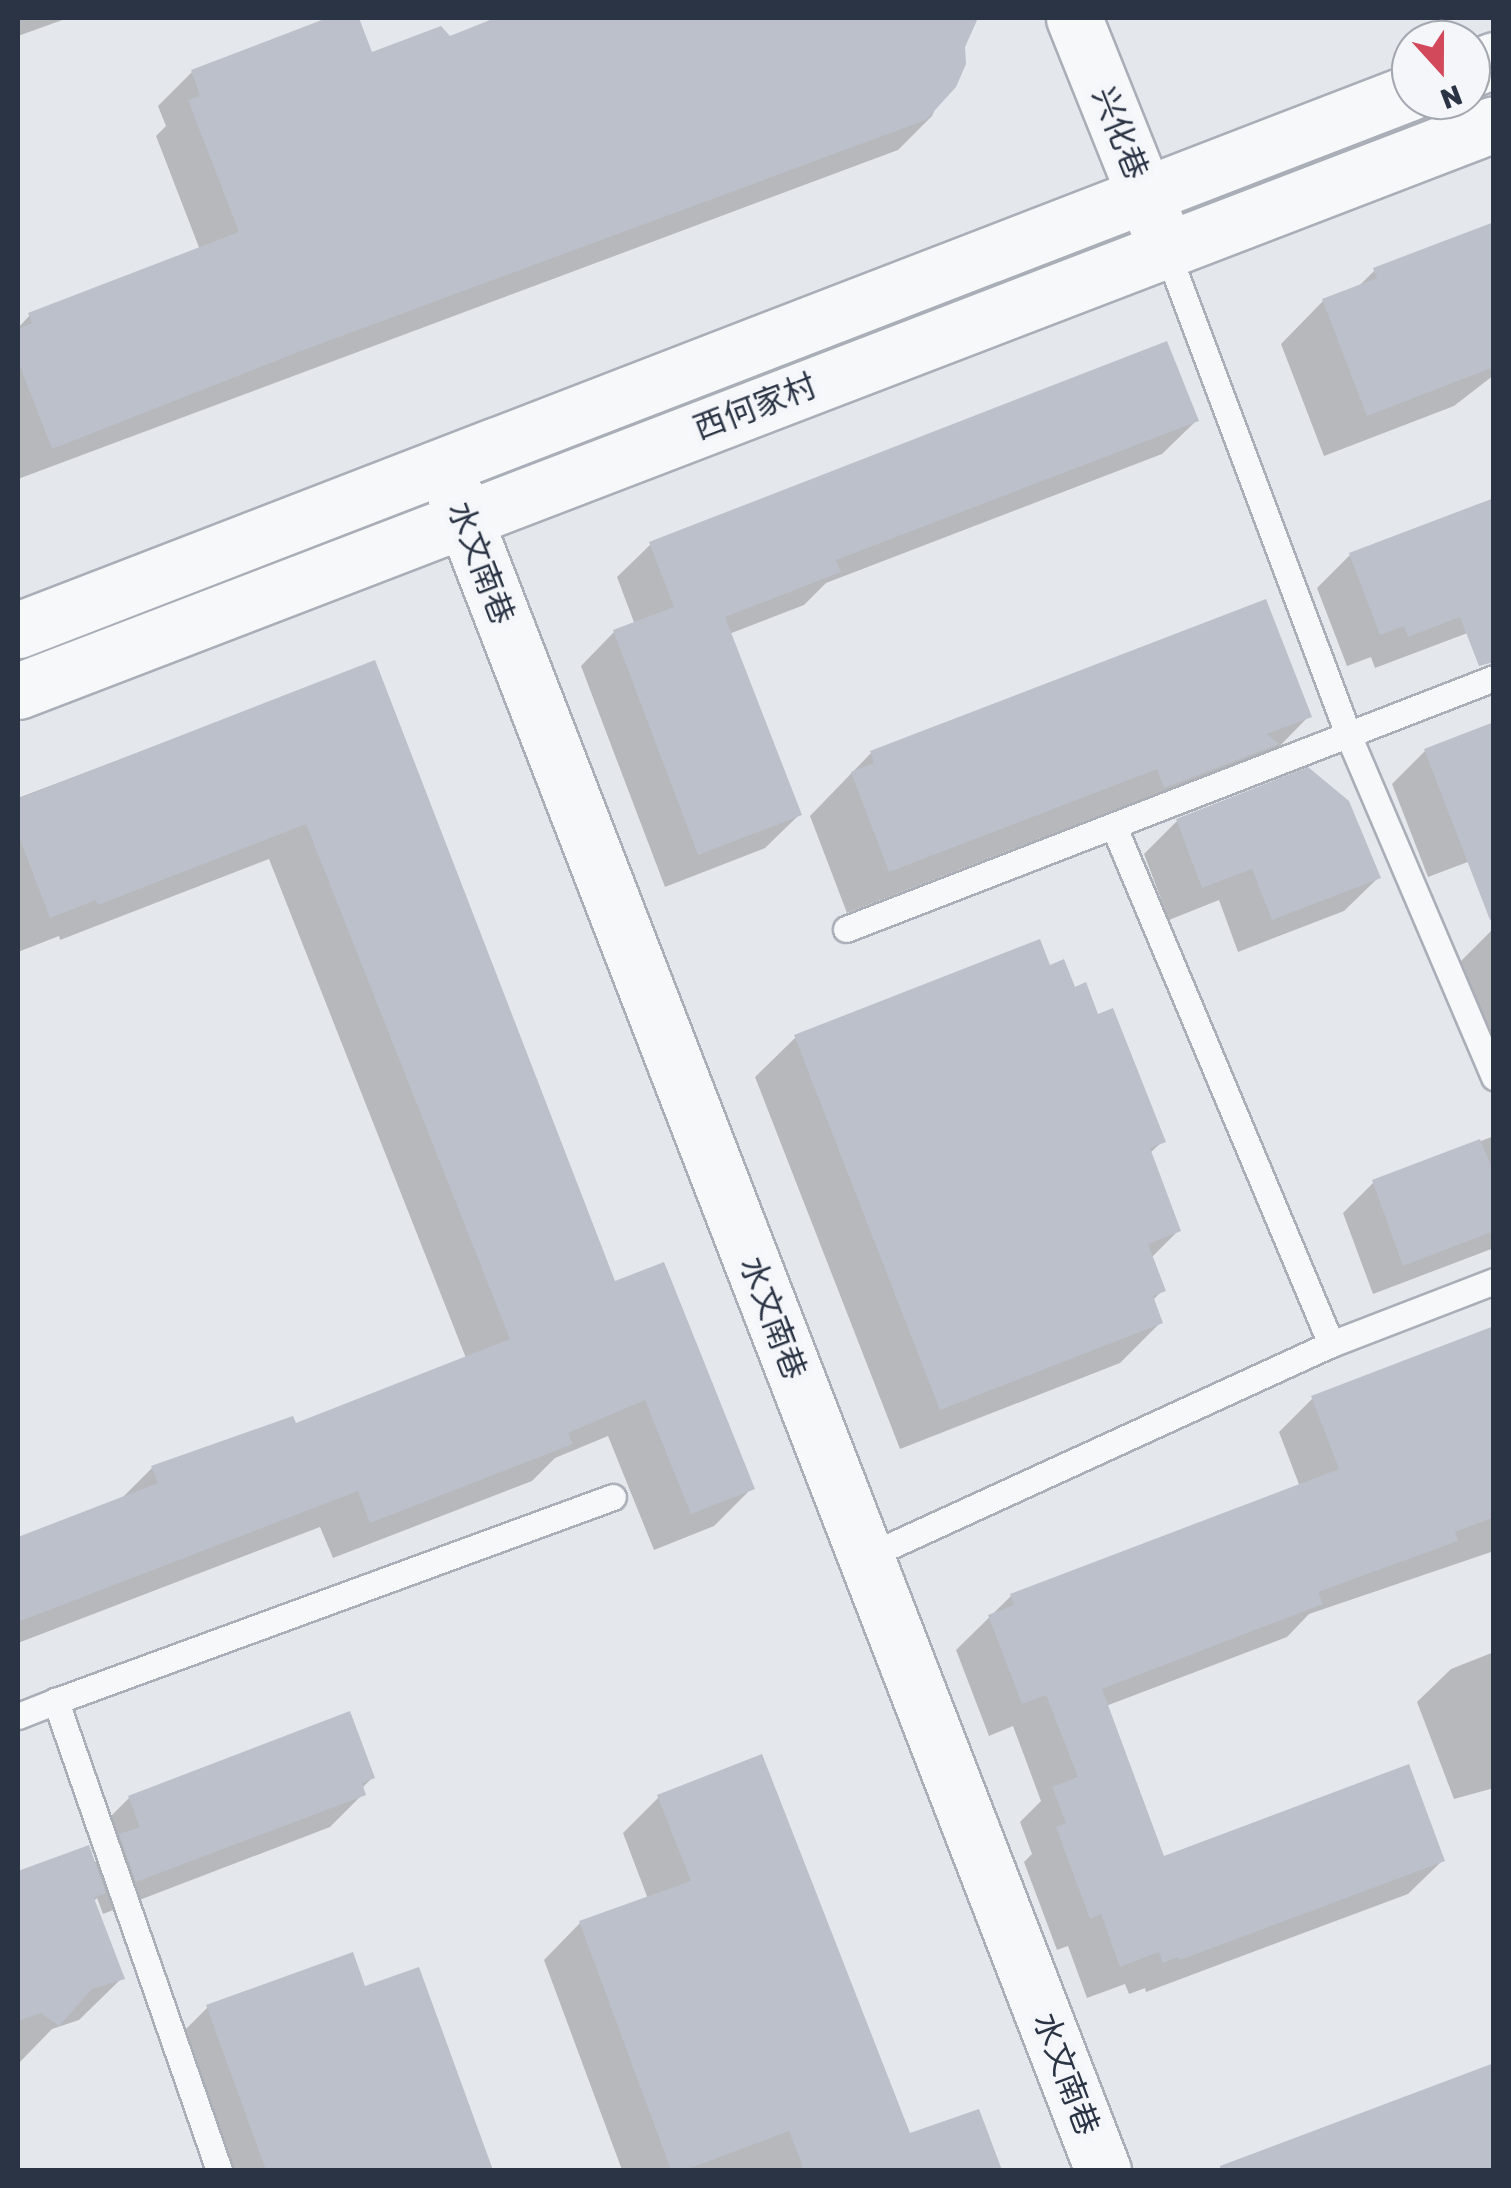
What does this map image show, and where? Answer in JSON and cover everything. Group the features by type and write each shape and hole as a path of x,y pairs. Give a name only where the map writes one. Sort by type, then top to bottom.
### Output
{"street":[{"name":"兴化巷","path":"1074,18 1166,249"},
{"name":"西何家村","path":"18,630 1391,100"},
{"name":"西何家村","path":"18,691 1494,124"},
{"name":"水文南巷","path":"444,466 1103,2170"}],"lane":[{"path":"1166,249 1350,737 1494,1077"},
{"path":"846,929 1350,737 1494,678"},
{"path":"1114,827 1331,1344"},
{"path":"866,1556 1331,1344 1494,1281"},
{"path":"18,1716 614,1497"},
{"path":"56,1701 219,2170"}],"building":[{"path":"327,18 359,18 372,52 441,26 450,36 495,18 978,18 965,47 966,64 956,87 926,120 301,351 52,449 18,361 18,329 32,323 28,313 239,232 188,100 200,96 191,70"},
{"path":"1494,222 1494,367 1367,416 1322,299 1377,278 1373,268"},
{"path":"1167,341 1199,421 836,560 841,572 725,617 802,815 698,855 613,630 674,607 649,542"},
{"path":"1494,498 1494,662 1479,666 1460,617 1408,637 1404,626 1380,635 1349,553"},
{"path":"1266,599 1312,717 1267,734 1279,744 1164,788 1157,769 889,872 851,772 874,763 870,751"},
{"path":"375,660 615,1281 664,1262 755,1489 691,1514 645,1400 568,1433 573,1444 370,1523 358,1491 18,1622 18,1537 158,1483 151,1466 293,1416 296,1423 510,1339 306,824 98,905 96,900 50,918 18,834 18,799"},
{"path":"1494,722 1494,919 1490,920 1424,749"},
{"path":"1308,767 1349,801 1381,878 1272,920 1252,869 1202,888 1176,819"},
{"path":"1040,939 1050,965 1064,959 1075,987 1086,982 1098,1014 1113,1008 1166,1142 1150,1148 1181,1231 1148,1244 1166,1291 1153,1296 1163,1323 940,1410 794,1035"},
{"path":"1480,1139 1494,1174 1494,1231 1403,1266 1372,1180"},
{"path":"1494,1326 1494,1517 1455,1532 1458,1541 1318,1592 1323,1604 1102,1689 1164,1856 1409,1764 1445,1861 1180,1960 1178,1957 1163,1963 1159,1952 1120,1967 1101,1914 1090,1919 1056,1827 1066,1823 1052,1787 1078,1777 1046,1695 1022,1704 988,1615 1014,1605 1010,1594 1339,1469 1311,1396"},
{"path":"350,1711 375,1778 362,1783 366,1795 136,1882 119,1834 140,1827 128,1796"},
{"path":"762,1754 910,2133 979,2109 1002,2170 804,2170 789,2131 685,2170 671,2170 579,1921 691,1881 657,1795"},
{"path":"89,1845 106,1893 94,1898 125,1979 92,1989 59,2026 41,2013 18,2021 18,1871"},
{"path":"353,1952 365,1986 419,1967 493,2170 266,2170 206,2005"},
{"path":"1494,2063 1494,2170 1220,2170 1220,2166"}]}
